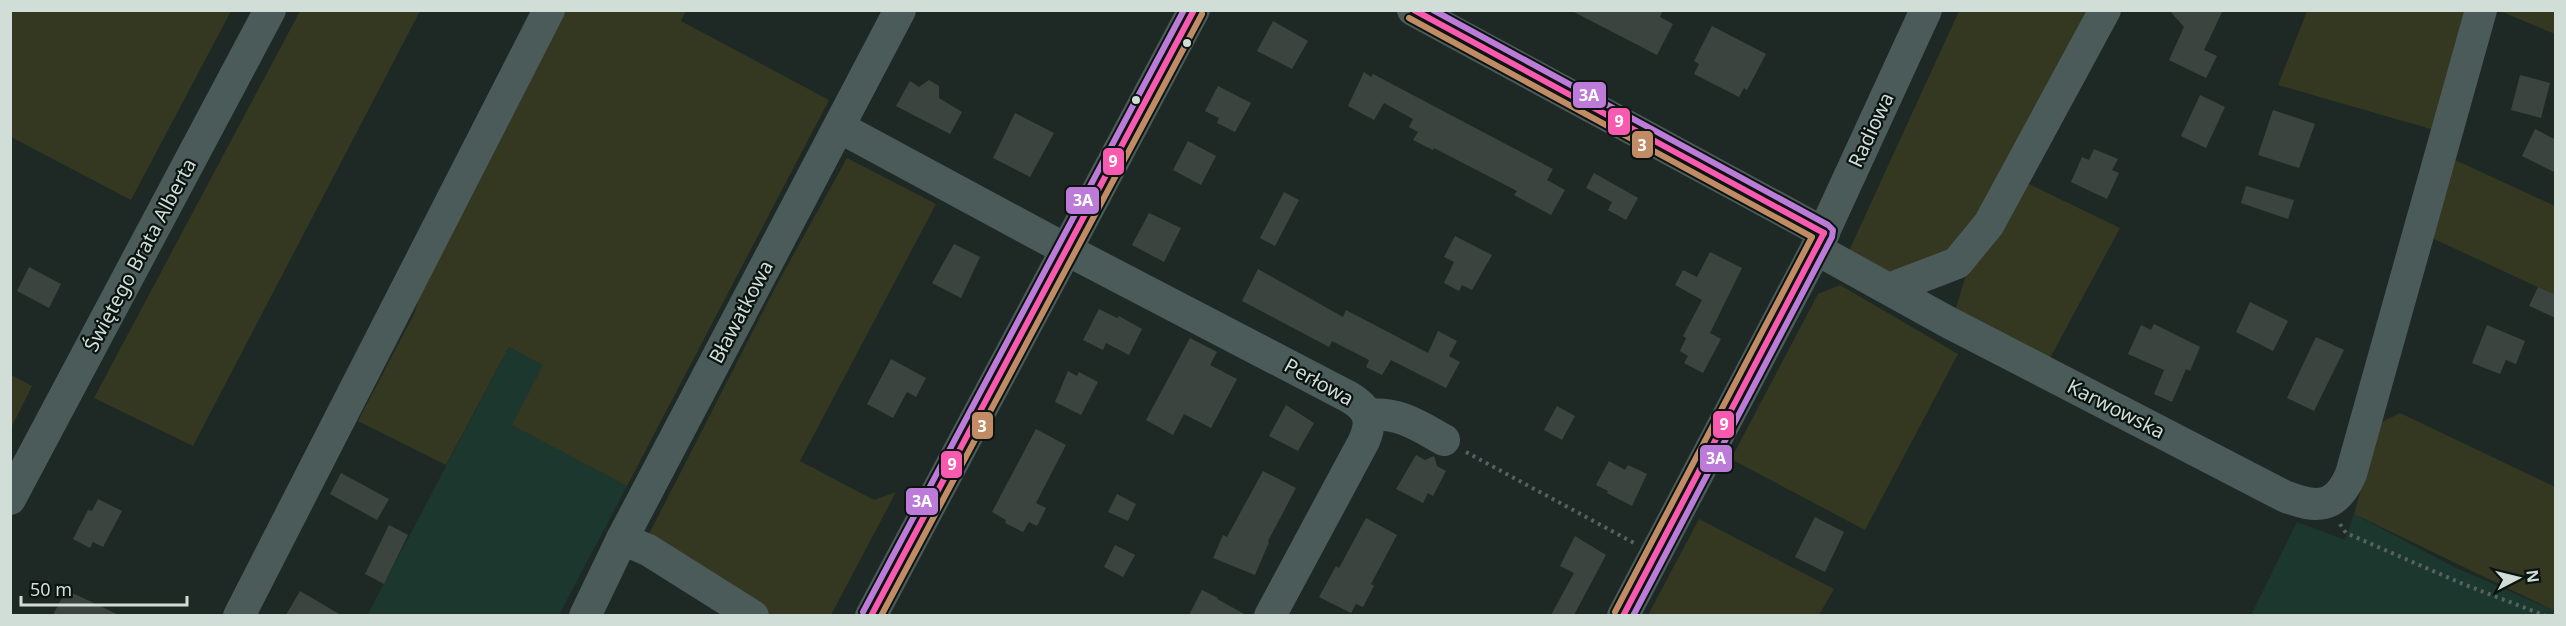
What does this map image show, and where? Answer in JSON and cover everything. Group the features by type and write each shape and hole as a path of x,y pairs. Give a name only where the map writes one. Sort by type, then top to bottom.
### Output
{"street":[{"name":"Świętego Brata Alberta","path":"10,499 270,10"},
{"path":"239,615 549,10"},
{"name":"Bławatkowa","path":"585,615 622,539 900,10"},
{"path":"871,615 1194,10"},
{"name":"Karwowska","path":"1413,10 1820,241 1889,289 1946,321 2284,496 2298,502 2327,503"},
{"path":"1946,321 1948,293 1957,263 1989,224 2105,10"},
{"path":"2327,503 2336,499 2345,488 2351,474 2481,10"},
{"name":"Radiowa","path":"1820,241 1921,12"},
{"name":"Perłowa","path":"839,127 1362,405 1369,415 1368,431 1364,441 1270,615"},
{"path":"1623,615 1820,241"},
{"path":"1889,289 1957,263"},
{"path":"1369,415 1385,414 1402,417 1444,440"},
{"path":"622,539 648,550 753,615"}],"path":[{"path":"1444,440 1655,555"},
{"path":"2327,503 2346,533 2463,584 2546,615"}],"shaded area":[{"path":"10,11 231,11 131,200 11,137"},
{"path":"300,11 420,11 193,446 94,398"},
{"path":"557,11 686,11 681,21 829,100 627,486 512,425 543,365 509,347 446,465 358,421 414,314 430,264"},
{"path":"1959,11 2096,11 1968,241 1896,278 1848,253"},
{"path":"2307,11 2469,11 2434,130 2278,85"},
{"path":"2500,11 2555,11 2555,34"},
{"path":"847,158 936,204 800,461 874,500 896,492 831,615 772,615 649,534 776,286"},
{"path":"2455,160 2555,206 2555,295 2432,238"},
{"path":"2029,184 2120,228 2050,358 1956,308 1965,278"},
{"path":"1840,285 1958,354 1865,530 1731,459 1818,294"},
{"path":"509,347 544,365 513,425 627,486 559,615 367,616"},
{"path":"11,375 32,386 11,428"},
{"path":"2400,413 2555,487 2555,611 2354,514 2380,423"},
{"path":"2354,514 2454,567 2555,611 2555,615 2251,615 2297,522 2345,540"},
{"path":"1699,519 1834,589 1819,615 1648,615"}],"building":[{"path":"1570,10 1663,10 1660,17 1673,24 1657,55"},
{"path":"2169,10 2223,10 2204,50 2217,56 2206,78 2169,60 2184,27"},
{"path":"1273,21 1308,41 1292,69 1257,51"},
{"path":"1712,26 1766,54 1747,90 1744,88 1739,97 1694,74 1699,64 1694,61"},
{"path":"1364,72 1371,77 1373,74 1553,169 1547,180 1565,190 1551,215 1514,195 1517,191 1434,148 1433,150 1413,140 1418,132 1409,127 1413,119 1384,103 1374,120 1348,106"},
{"path":"2520,75 2550,83 2541,118 2511,110"},
{"path":"929,80 939,86 939,98 962,112 950,134 896,106 910,81 919,87"},
{"path":"1218,86 1251,103 1235,132 1217,123 1219,118 1205,111"},
{"path":"2200,95 2225,107 2206,148 2181,136"},
{"path":"2273,110 2315,124 2299,168 2258,155"},
{"path":"1015,113 1054,133 1030,177 993,158"},
{"path":"2535,129 2556,140 2556,173 2522,156"},
{"path":"1188,141 1216,156 1201,185 1173,170"},
{"path":"2094,149 2118,159 2112,170 2119,173 2107,199 2071,182 2082,157 2089,160"},
{"path":"1594,173 1638,198 1626,220 1608,210 1612,202 1586,188"},
{"path":"2246,186 2294,200 2288,219 2241,203"},
{"path":"1284,192 1299,200 1275,246 1260,238"},
{"path":"1149,213 1181,228 1164,262 1132,245"},
{"path":"1455,236 1492,255 1472,290 1462,285 1459,291 1444,283 1454,262 1444,257"},
{"path":"954,244 980,257 961,298 932,283"},
{"path":"1710,252 1742,268 1710,333 1721,339 1703,373 1684,363 1688,356 1680,351 1686,338 1683,336 1702,300 1675,285 1683,270 1697,277"},
{"path":"29,267 61,284 49,308 17,291"},
{"path":"1258,269 1343,317 1346,310 1428,353 1438,331 1457,341 1449,356 1460,362 1446,388 1391,360 1382,375 1366,367 1369,360 1332,341 1329,347 1242,301"},
{"path":"2538,287 2556,295 2556,318 2529,306"},
{"path":"2250,302 2288,321 2273,351 2236,332"},
{"path":"1099,309 1117,318 1119,316 1142,329 1129,355 1106,343 1103,350 1083,340"},
{"path":"2154,324 2200,347 2190,371 2186,369 2172,402 2154,394 2164,370 2128,354 2141,325 2151,330"},
{"path":"2487,325 2525,341 2516,364 2506,360 2500,374 2472,363"},
{"path":"2316,337 2344,350 2314,411 2287,398"},
{"path":"1190,338 1217,352 1210,365 1237,379 1211,428 1184,414 1173,435 1146,420"},
{"path":"891,359 926,378 916,397 907,392 893,418 867,404"},
{"path":"1068,371 1077,376 1079,372 1098,382 1081,415 1055,402"},
{"path":"1286,405 1314,423 1298,451 1269,436"},
{"path":"1557,406 1575,416 1562,440 1544,430"},
{"path":"1036,429 1066,445 1036,503 1046,508 1037,526 1029,522 1023,532 1005,523 1006,520 992,512"},
{"path":"1416,455 1425,460 1434,456 1437,466 1446,471 1433,496 1428,493 1423,503 1396,489"},
{"path":"1609,461 1625,470 1628,465 1647,474 1632,506 1596,485"},
{"path":"1263,471 1296,488 1268,541 1255,575 1213,558 1223,535 1227,537"},
{"path":"341,473 389,499 377,520 330,494"},
{"path":"1117,494 1136,504 1128,521 1108,512"},
{"path":"98,499 122,511 103,547 93,542 90,548 73,539 88,510 92,511"},
{"path":"1815,517 1844,532 1825,572 1795,557"},
{"path":"1366,518 1397,535 1371,584 1374,586 1363,607 1356,604 1351,613 1319,597 1336,566 1339,568"},
{"path":"389,525 408,535 384,584 365,574"},
{"path":"1575,536 1606,555 1574,615 1551,615 1574,573 1560,566"},
{"path":"1115,545 1135,555 1123,577 1104,567"},
{"path":"66,590 119,615 53,615"},
{"path":"1202,590 1218,598 1246,615 1189,615"},
{"path":"300,591 341,615 286,615"}],"transit line":[{"name":"3A","path":"863,612 1184,10"},
{"name":"9","path":"871,616 1194,10"},
{"name":"9","path":"1414,10 1824,233"},
{"name":"3A","path":"1433,10 1828,225 1833,230 1832,237 1633,616"},
{"name":"3","path":"881,616 1202,14"},
{"name":"3","path":"1409,18 1812,237 1615,612"},
{"name":"9","path":"1623,616 1824,233"}]}
